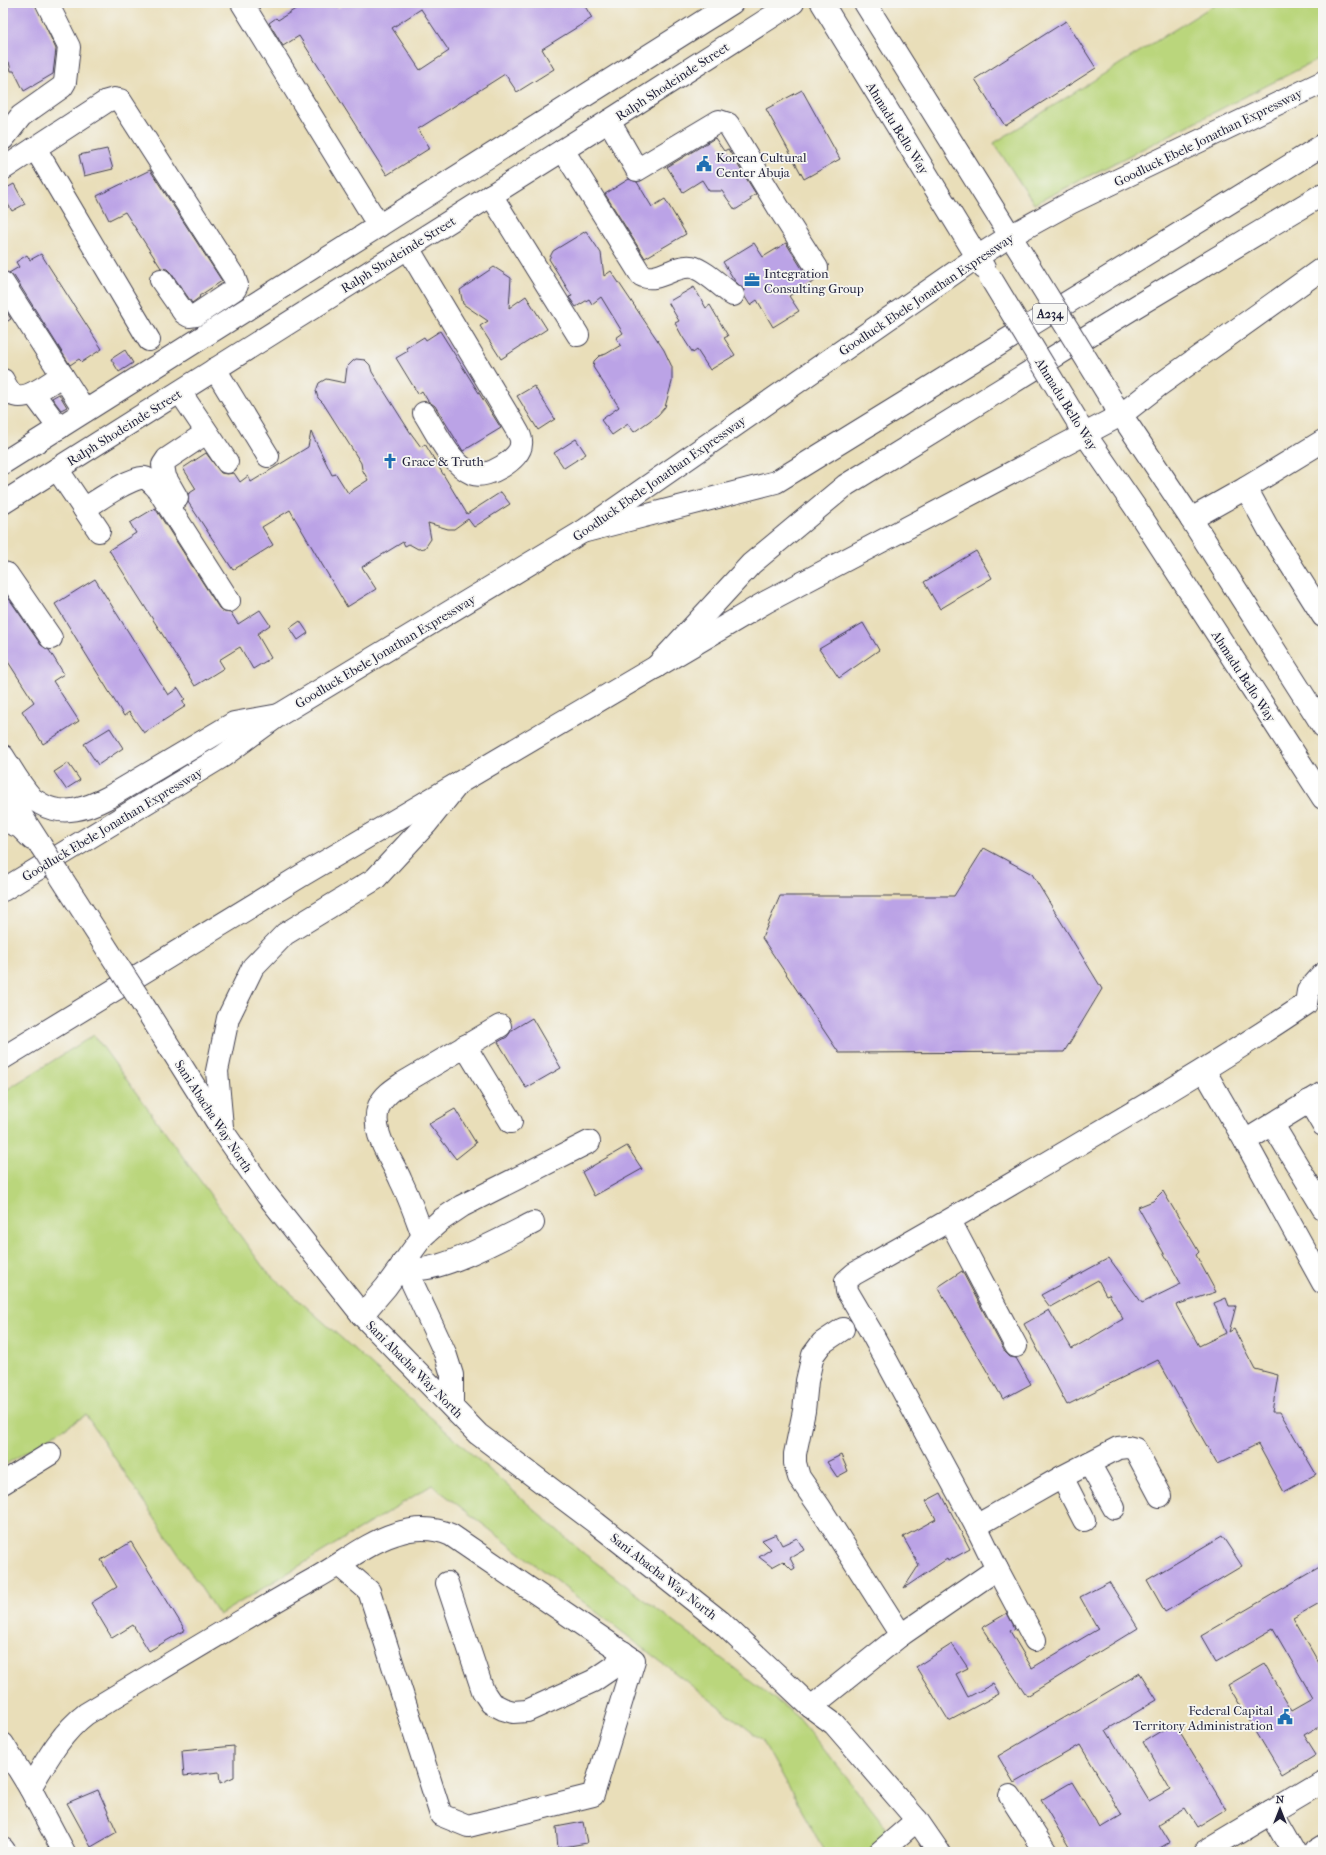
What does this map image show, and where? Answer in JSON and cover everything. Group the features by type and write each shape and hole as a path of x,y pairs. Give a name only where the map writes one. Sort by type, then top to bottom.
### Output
{"main road":[{"path":"3,139 21,116 62,87 65,82 69,47 47,3"},
{"path":"242,3 379,226"},
{"path":"3,463 732,3"},
{"name":"Ralph Shodeinde Street","path":"3,503 610,121 792,3"},
{"name":"Ahmadu Bello Way","path":"822,3 1080,427 1135,507 1323,798"},
{"path":"865,3 1116,407 1191,519 1323,726"},
{"name":"Goodluck Ebele Jonathan Expressway","path":"3,890 223,756 279,715 582,532 977,256 1070,203 1323,82"},
{"path":"3,169 107,101 114,99 120,100 234,277 237,285 235,289 196,315 189,316 184,313 161,280"},
{"path":"610,121 637,170 719,121 728,124 817,268"},
{"name":"A234","path":"582,532 776,482 1320,145"},
{"path":"35,148 149,340"},
{"path":"563,150 641,275 654,278 682,267 692,267 700,271 733,295"},
{"path":"656,667 751,564 846,485 1135,307 1323,194"},
{"path":"491,195 578,335"},
{"path":"1284,218 1323,206"},
{"path":"408,248 520,435 522,444 520,449 508,462 494,471 482,475 473,474 453,459 424,413"},
{"path":"3,1058 304,874 766,602 1116,407 1158,386 1323,268"},
{"path":"3,283 85,411"},
{"path":"215,369 268,456"},
{"path":"3,380 12,394 19,396 33,393 62,375"},
{"path":"180,392 206,433 227,462"},
{"path":"33,393 58,428"},
{"path":"84,509 135,479 146,478 157,488 229,592 162,470 162,465 167,460 206,433"},
{"path":"1191,519 1246,488 1323,441"},
{"path":"57,469 99,531"},
{"path":"1246,488 1269,530 1323,616"},
{"path":"3,573 7,574 50,638"},
{"path":"3,756 32,799 57,810 72,810 93,806 234,723 279,715"},
{"path":"222,1130 217,1072 228,1018 253,967 285,934 375,879 427,823 459,783"},
{"name":"Sani Abacha Way North","path":"3,787 222,1130 267,1195 362,1315 478,1434 596,1523 721,1622 811,1707 834,1724 917,1820 939,1852"},
{"path":"3,820 20,827 41,846"},
{"path":"1035,1640 976,1526 870,1330 847,1291 846,1281 854,1274 950,1221 1315,1004 1308,991 1323,974"},
{"path":"423,1236 413,1208 382,1141 378,1129 377,1118 379,1107 383,1100 394,1089 500,1026"},
{"path":"465,1046 511,1122"},
{"path":"1204,1070 1323,1283"},
{"path":"1245,1141 1316,1097 1323,1125"},
{"path":"1273,1124 1323,1208"},
{"path":"362,1315 386,1287 423,1236 441,1220 462,1206 588,1142"},
{"path":"950,1221 1016,1346"},
{"path":"402,1263 415,1269 430,1268 479,1250 533,1223"},
{"path":"402,1263 445,1353 452,1375 452,1407"},
{"path":"843,1329 822,1343 813,1355 807,1381 804,1411 795,1454 795,1463 799,1477 820,1506 901,1634"},
{"path":"976,1526 1062,1477 1118,1448 1135,1449 1160,1496"},
{"path":"3,1483 50,1454"},
{"path":"1089,1463 1114,1508"},
{"path":"1062,1477 1084,1520"},
{"path":"30,1788 61,1738 72,1725 86,1714 244,1618 339,1565 373,1542 412,1529 439,1530 451,1535 634,1660 593,1795 468,1826 441,1815 369,1591 339,1565"},
{"path":"811,1707 901,1634 997,1569"},
{"path":"447,1583 484,1691 491,1703 503,1709 513,1712 527,1711 593,1681 615,1666 623,1652"},
{"path":"3,1744 30,1788 64,1852"},
{"path":"1204,1852 1323,1780"},
{"path":"1010,1796 1046,1852"},
{"path":"1271,1812 1294,1852"},
{"path":"880,1852 917,1820"},
{"path":"1315,1852 1323,1847"}],"green space":[{"path":"1217,3 1323,3 1323,57 1034,204 994,143"},
{"path":"94,1035 266,1271 582,1552 797,1716 891,1833 867,1852 825,1852 762,1740 432,1485 219,1615 86,1415 3,1466 3,1092"}],"building":[{"path":"3,3 35,3 56,49 53,74 24,91 14,71 11,71 9,62 3,60"},
{"path":"305,3 335,3 338,8 345,3 583,3 592,18 542,49 554,69 517,92 505,74 418,129 430,148 387,175 299,36 283,46 269,23 276,18 278,20","holes":["421,9 449,51 420,70 392,28"]},
{"path":"1066,21 1096,68 1005,126 975,79"},
{"path":"802,90 840,159 804,179 766,109"},
{"path":"715,138 724,151 728,149 756,194 750,198 751,200 735,210 722,191 709,191 702,180 683,192 667,167"},
{"path":"107,149 113,169 84,176 79,155"},
{"path":"150,170 222,281 199,296 200,297 192,303 171,273 167,269 161,268 125,212 109,220 97,196"},
{"path":"629,179 637,182 652,207 665,199 686,234 645,258 605,194"},
{"path":"14,184 25,204 12,211 3,196 3,190"},
{"path":"586,231 601,253 604,276 611,271 664,350 672,367 672,382 665,407 658,415 634,432 628,424 612,435 601,420 619,407 593,367 594,361 599,356 606,354 621,345 616,338 623,333 601,297 592,304 589,299 576,307 569,297 572,296 549,259 553,251"},
{"path":"754,243 763,257 786,243 806,275 815,281 789,296 799,311 773,327 757,300 750,305 745,297 744,290 735,281 723,262"},
{"path":"41,254 102,349 82,362 79,359 70,365 14,276 9,273 19,267 16,262 27,255 30,260"},
{"path":"494,267 511,278 509,308 526,296 547,329 501,359 480,326 488,321 463,304 460,290"},
{"path":"694,287 706,308 710,305 728,336 724,338 735,355 710,370 697,350 693,353 682,336 675,323 679,321 668,302"},
{"path":"3,306 11,319 3,324"},
{"path":"440,331 501,428 463,451 435,406 428,401 422,391 418,394 396,358 408,351 406,348 424,337 426,340"},
{"path":"125,350 133,363 119,372 111,359"},
{"path":"356,359 365,360 370,365 372,372 410,432 421,447 425,444 467,514 501,492 510,504 474,527 468,519 454,529 448,529 428,523 431,539 425,548 418,549 409,544 405,546 403,542 362,567 376,589 347,607 290,510 262,527 273,545 233,570 188,502 188,494 196,489 183,468 206,453 221,473 234,473 240,482 248,476 251,482 308,447 311,432 332,475 336,474 348,493 368,480 362,469 361,463 323,403 318,398 316,391 319,383 326,379 345,383 347,367"},
{"path":"534,386 555,419 538,430 517,396"},
{"path":"59,394 67,407 61,410 52,398"},
{"path":"576,439 586,454 564,468 554,453"},
{"path":"155,508 219,608 224,612 231,613 238,624 260,610 270,625 257,634 271,658 253,669 240,647 219,660 224,668 195,686 109,550 136,533 130,523"},
{"path":"976,551 992,578 940,609 924,582"},
{"path":"95,579 168,695 178,688 185,699 182,701 186,706 144,733 129,712 124,716 55,604"},
{"path":"3,590 41,645 49,650 64,674 53,681 79,721 43,744 22,711 34,702 3,654"},
{"path":"300,621 308,633 298,640 290,628"},
{"path":"863,623 879,650 839,678 819,649"},
{"path":"110,728 123,748 98,765 84,744"},
{"path":"68,763 80,780 66,789 54,772"},
{"path":"984,848 1032,874 1102,989 1064,1052 839,1053 762,938 780,896 954,896"},
{"path":"532,1018 561,1068 526,1088 498,1042 507,1037 512,1030"},
{"path":"455,1109 476,1143 456,1159 429,1124"},
{"path":"627,1146 642,1169 594,1196 582,1172"},
{"path":"1163,1191 1199,1252 1196,1255 1216,1292 1176,1305 1199,1346 1226,1333 1214,1303 1226,1298 1229,1306 1236,1306 1229,1332 1234,1329 1255,1369 1278,1375 1272,1412 1280,1412 1316,1474 1284,1492 1258,1444 1217,1464 1158,1360 1067,1405 1024,1324 1049,1310 1072,1349 1123,1319 1109,1294 1106,1295 1098,1280 1050,1307 1041,1295 1109,1258 1142,1303 1181,1284 1138,1207 1153,1201"},
{"path":"962,1271 1005,1352 1010,1357 1016,1358 1031,1384 1003,1399 938,1287"},
{"path":"841,1455 848,1471 837,1477 827,1462"},
{"path":"941,1493 970,1549 948,1561 947,1559 904,1588 919,1565 903,1537 936,1519 926,1501"},
{"path":"776,1534 782,1545 797,1538 804,1550 790,1558 795,1568 792,1570 783,1561 772,1567 759,1557 771,1549 762,1540"},
{"path":"1222,1536 1242,1566 1165,1612 1147,1580"},
{"path":"131,1542 185,1630 149,1651 133,1625 112,1638 91,1603 117,1587 101,1560"},
{"path":"1323,1565 1323,1601 1293,1618 1323,1670 1323,1724 1304,1735 1316,1754 1282,1775 1228,1685 1264,1664 1292,1710 1313,1698 1273,1629 1216,1662 1201,1636"},
{"path":"1109,1582 1138,1628 1027,1696 982,1628 1007,1613 1015,1628 1010,1631 1032,1668 1098,1629 1080,1597"},
{"path":"952,1644 968,1668 956,1674 968,1697 993,1684 999,1694 949,1721 916,1667"},
{"path":"1140,1673 1157,1700 1106,1730 1149,1801 1170,1789 1143,1742 1174,1723 1226,1809 1197,1827 1185,1808 1159,1824 1170,1842 1153,1852 1072,1852 1041,1800 1072,1782 1100,1828 1122,1815 1080,1745 1014,1783 998,1756"},
{"path":"234,1746 234,1777 220,1783 219,1772 184,1776 182,1751"},
{"path":"98,1790 117,1832 91,1847 67,1803"},
{"path":"583,1822 587,1843 558,1848 556,1827"}],"place":[{"name":"Korean Cultural Center Abuja","path":"704,164"},
{"name":"Integration Consulting Group","path":"752,280"},
{"name":"Grace & Truth","path":"390,461"},
{"name":"Federal Capital Territory Administration","path":"1285,1717"}]}
